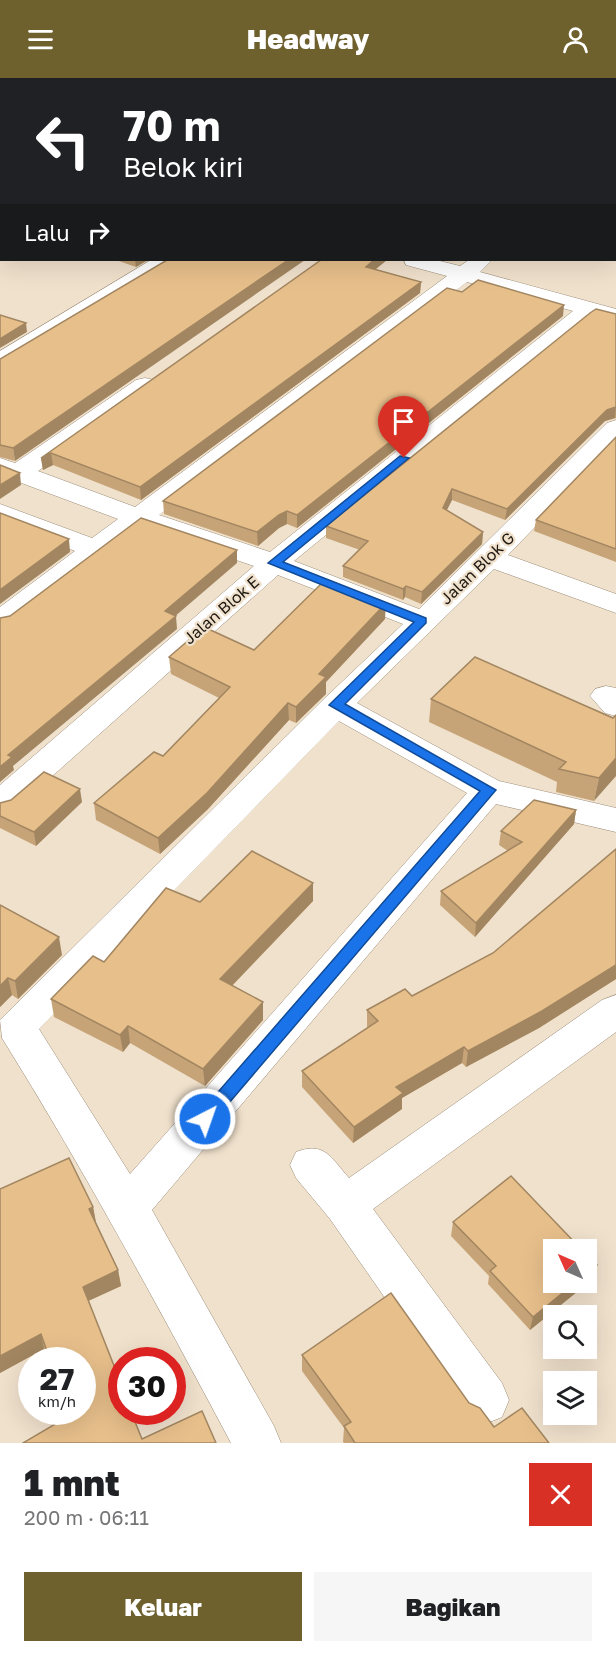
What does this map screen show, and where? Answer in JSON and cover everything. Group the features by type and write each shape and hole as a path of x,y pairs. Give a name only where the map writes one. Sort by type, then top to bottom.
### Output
{"street":[{"path":"0,361 163,261"},
{"path":"424,261 473,266 589,309 616,316"},
{"path":"0,621 473,266"},
{"name":"Jalan Blok E","path":"0,804 274,563 589,309"},
{"path":"9,470 162,372"},
{"name":"Jalan Blok G","path":"5,1030 489,558 616,428"},
{"path":"9,470 137,517 274,563 422,621"},
{"path":"0,512 97,550"},
{"path":"489,558 616,604"},
{"path":"336,705 489,790 616,820"},
{"path":"127,1209 489,790"},
{"path":"345,1205 616,1011"},
{"path":"5,1030 78,1124 257,1443"},
{"path":"312,1166 345,1205 485,1400"}],"building":[{"path":"165,261 287,261 13,448 0,445 0,359"},
{"path":"320,261 373,261 366,267 421,282 140,487 51,453 41,458"},
{"path":"478,280 564,305 297,515 287,511 257,532 163,501 447,288 462,292"},
{"path":"596,309 616,314 616,407 607,410 507,509 452,489 443,508 483,532 422,592 406,586 403,589 343,566 368,541 326,526"},
{"path":"0,315 26,323 0,339"},
{"path":"616,437 616,549 536,520"},
{"path":"0,465 20,473 0,485"},
{"path":"0,513 69,539 0,590"},
{"path":"141,518 237,550 165,611 176,616 8,755 12,757 0,767 0,618 10,616"},
{"path":"325,580 386,603 319,674 326,677 296,707 288,703 207,793 158,838 94,803 154,752 163,756 230,687 169,657 204,627 254,650"},
{"path":"475,657 613,718 616,715 616,758 599,778 559,769 566,762 431,699"},
{"path":"44,772 80,789 34,832 0,816 0,803 11,800"},
{"path":"534,800 576,810 476,923 441,891 522,842 501,831"},
{"path":"616,849 616,965 542,1011 468,1051 464,1047 396,1087 403,1093 354,1127 302,1071 378,1021 367,1010 405,989 412,996 493,953"},
{"path":"252,851 313,883 220,979 263,1002 203,1069 128,1026 120,1035 51,999 93,956 104,962 166,888 200,902"},
{"path":"0,905 59,937 15,981 8,978 0,986"},
{"path":"69,1158 93,1207 89,1209 118,1270 83,1287 108,1350 108,1425 136,1425 142,1439 172,1425 186,1425 186,1418 202,1411 216,1443 23,1443 54,1425 96,1425 96,1347 46,1347 41,1334 0,1356 0,1189"},
{"path":"511,1176 571,1239 543,1239 543,1293 562,1293 548,1305 543,1305 543,1309 533,1317 490,1271 496,1266 453,1222"},
{"path":"391,1293 469,1403 480,1408 494,1427 522,1408 549,1443 355,1443 344,1426 351,1422 302,1355"}],"route":[{"path":"205,1119 489,790 336,705 422,621 274,563 404,458"}]}
